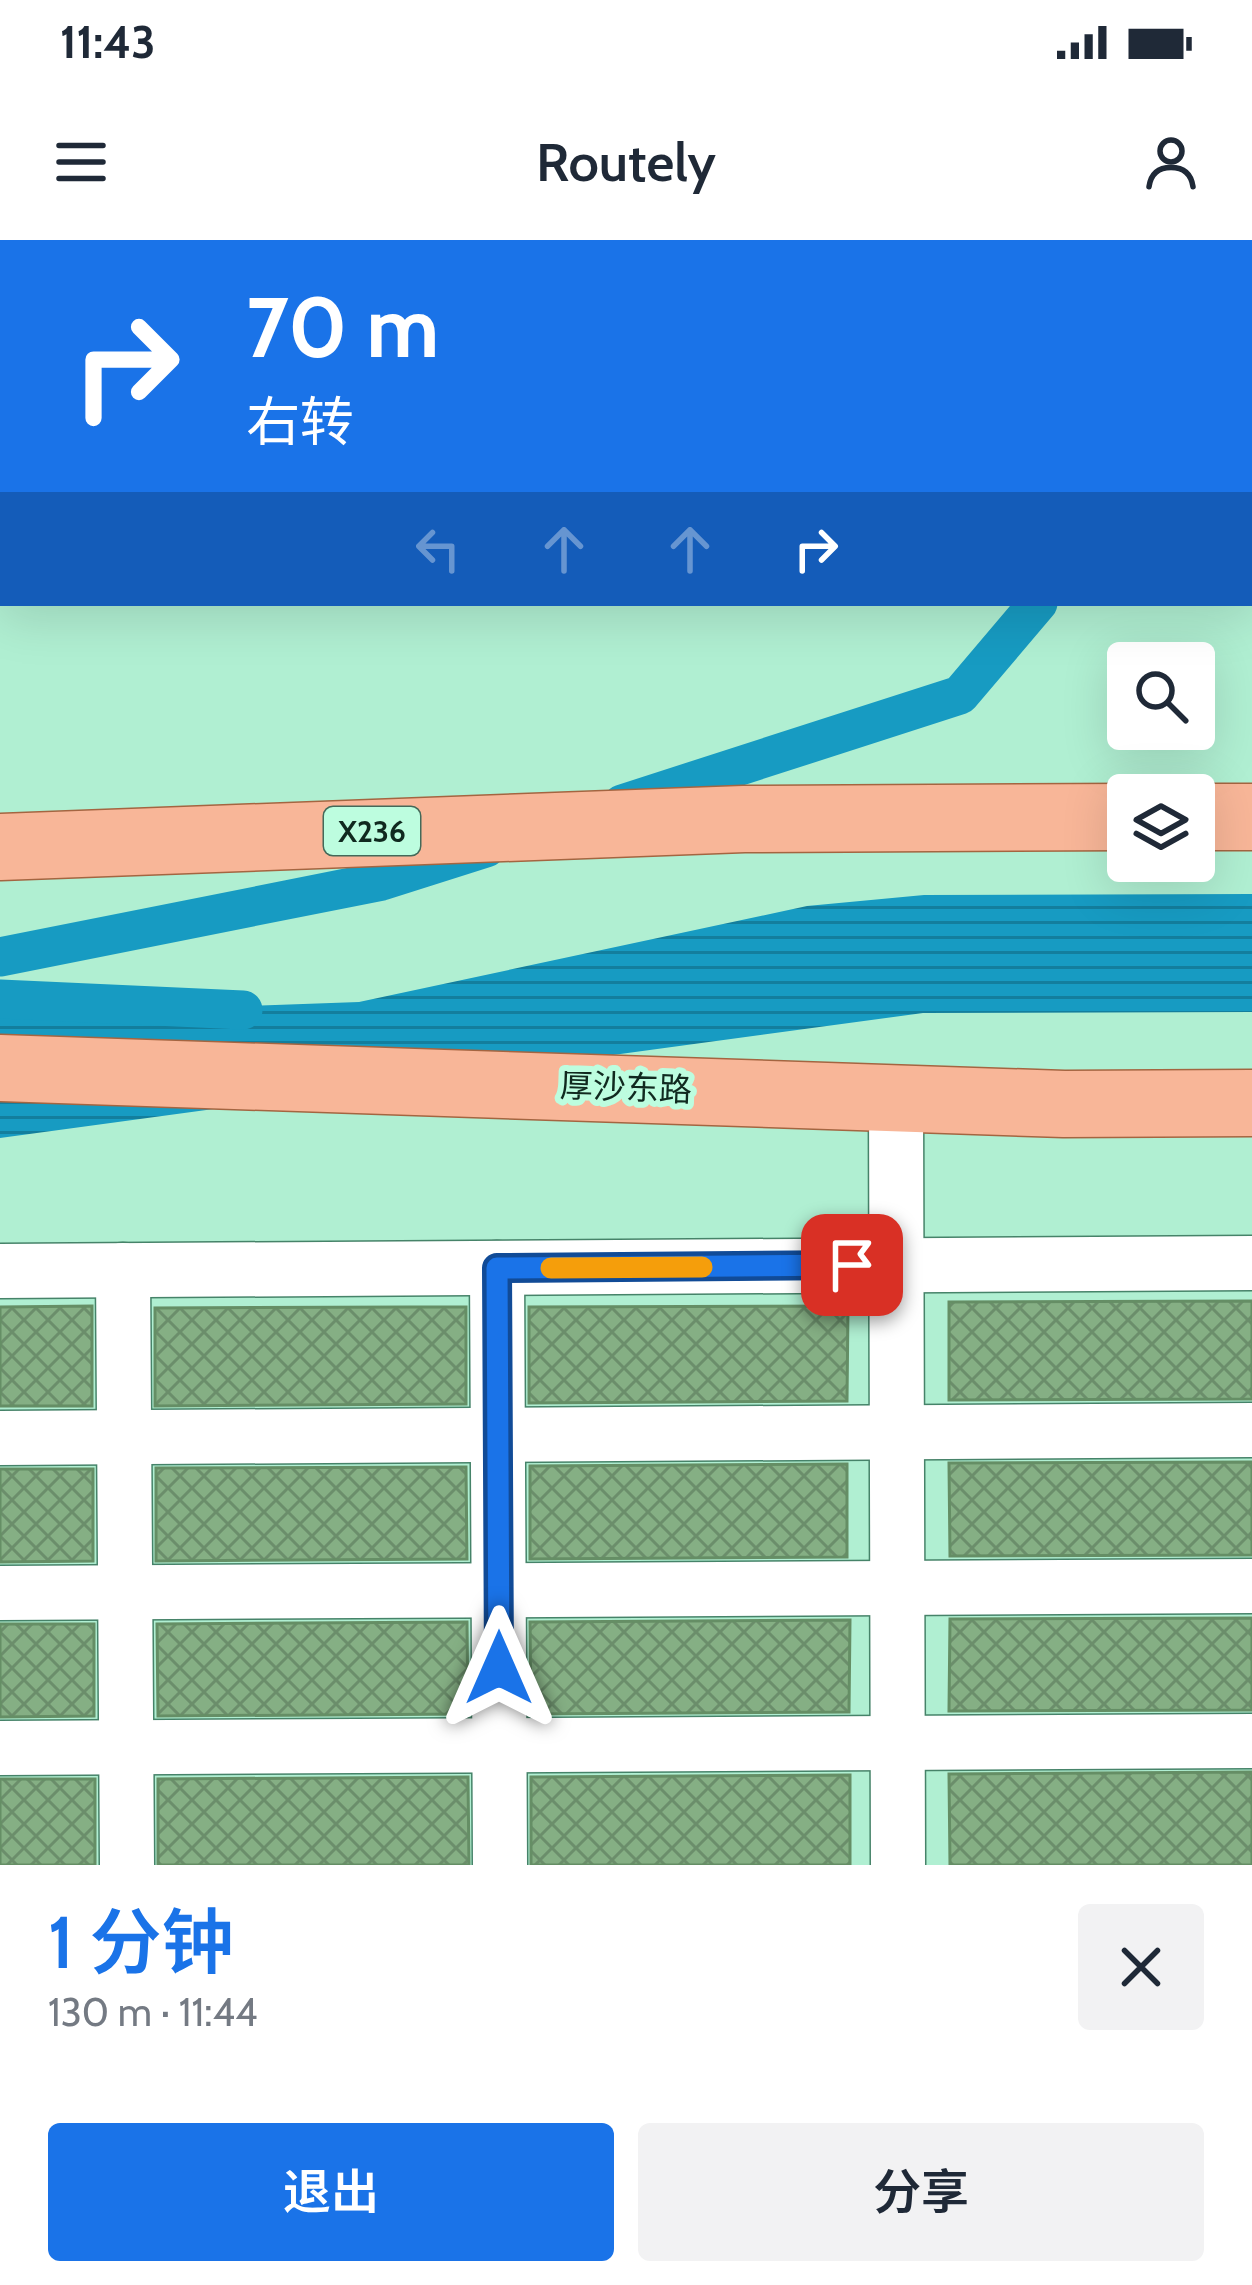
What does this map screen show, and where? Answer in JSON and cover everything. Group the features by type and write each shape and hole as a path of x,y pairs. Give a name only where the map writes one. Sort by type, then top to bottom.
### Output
{"main road":[{"name":"X236","path":"0,847 744,819 1107,817"},
{"path":"1215,818 1252,818"},
{"name":"厚沙东路","path":"0,1068 1064,1104 1252,1103"}],"street":[{"path":"896,1097 898,1865"},
{"path":"0,1271 1252,1263"},
{"path":"497,1268 500,1865"},
{"path":"123,1270 127,1865"},
{"path":"0,1438 1252,1430"},
{"path":"0,1594 1252,1586"},
{"path":"0,1748 1252,1741"}],"water":[{"path":"1252,894 1252,1012 923,1013 0,1138 0,1015 359,1002 807,906 924,895"}],"building":[{"path":"1252,1301 1252,1399 949,1400 949,1302"},
{"path":"92,1306 92,1406 0,1406 0,1307"},
{"path":"848,1306 847,1401 529,1403 529,1307"},
{"path":"466,1307 466,1404 155,1406 155,1308"},
{"path":"1252,1462 1252,1555 950,1556 949,1463"},
{"path":"847,1464 847,1557 530,1559 530,1466"},
{"path":"466,1467 467,1559 156,1561 156,1468"},
{"path":"0,1469 93,1469 93,1561 0,1562"},
{"path":"1252,1618 1252,1710 949,1711 950,1619"},
{"path":"850,1620 849,1712 531,1714 530,1622"},
{"path":"467,1622 468,1714 158,1716 157,1624"},
{"path":"0,1624 94,1624 94,1716 0,1717"},
{"path":"1252,1772 1252,1865 950,1865 949,1774"},
{"path":"850,1775 850,1865 531,1865 531,1777"},
{"path":"468,1777 469,1865 158,1865 158,1779"},
{"path":"0,1779 95,1779 95,1865 0,1865"}],"waterway":[{"path":"622,804 960,695 1035,606"},
{"path":"0,957 382,881 486,848"},
{"path":"0,999 243,1010"}],"slow traffic":[{"path":"551,1268 702,1267"}],"route":[{"path":"499,1668 497,1268 852,1265"}]}
